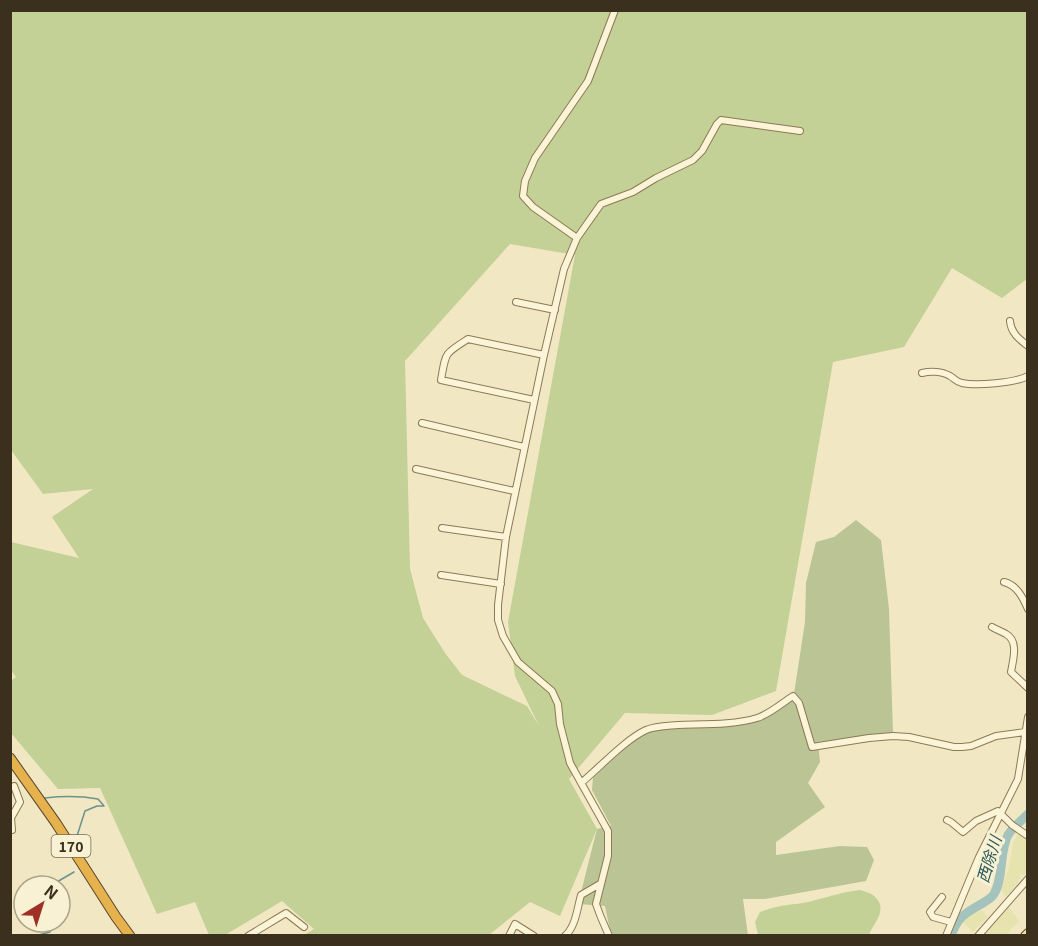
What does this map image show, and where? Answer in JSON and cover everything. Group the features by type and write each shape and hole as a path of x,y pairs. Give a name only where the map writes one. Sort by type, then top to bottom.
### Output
{"highway":[{"name":"170","path":"10,758 56,823 130,936"}],"street":[{"path":"577,238 532,207 523,196 525,181 535,158 588,81 615,10"},
{"path":"609,936 596,904 608,856 608,831 570,763 560,724 558,704 552,691 518,662 503,636 498,620 506,537 514,491 564,269 577,238 601,204 633,192 693,160 702,151 721,120 800,131"},
{"path":"516,302 555,310"},
{"path":"1010,321 1014,334 1028,346"},
{"path":"534,400 441,380 446,356 450,350 468,339 544,355"},
{"path":"922,373 929,371 946,374 959,383 967,384 1009,383 1028,376"},
{"path":"422,423 524,447"},
{"path":"416,469 514,491"},
{"path":"442,528 506,537"},
{"path":"441,575 501,584"},
{"path":"1004,582 1014,586 1028,609"},
{"path":"992,627 1010,638 1014,648 1011,672 1028,688"},
{"path":"581,783 633,737 645,731 668,726 759,718 792,696 799,703 812,747 893,736 962,747 971,746 996,736 1025,732"},
{"path":"946,936 979,857 1018,779 1028,717"},
{"path":"12,830 11,819 20,802 12,786 25,779"},
{"path":"947,820 963,832 976,821 998,811 1014,827 1028,836"},
{"path":"978,936 1028,879"},
{"path":"565,936 570,931 576,915 580,895 600,884"},
{"path":"942,897 930,912 933,917 951,922"},
{"path":"248,936 286,913 304,927"},
{"path":"509,936 515,924 534,936"}],"shaded area":[{"path":"1018,833 1027,839 1027,872 1025,875 1020,874 1017,884 1006,897 1001,889 1009,867 1013,843"},
{"path":"1009,907 1020,922 1007,935 985,935"},
{"path":"981,910 988,917 973,932 963,922"}],"green space":[{"path":"10,11 1027,11 1027,279 1002,298 952,268 904,347 833,362 776,691 712,715 625,713 569,779 597,829 560,916 530,902 489,935 304,935 314,929 282,901 225,935 209,935 195,902 157,914 100,788 58,789 11,733 11,681 16,677 10,669 11,542 79,558 52,517 93,489 43,494 11,450","holes":["510,244 575,255 508,622 515,676 539,726 527,706 462,675 423,618 410,569 405,361"]},
{"path":"856,520 881,540 889,609 893,733 818,742 820,762 808,783 825,807 776,842 776,855 840,846 867,847 874,860 866,881 765,899 743,899 748,935 611,935 605,906 578,904 597,829 611,826 592,790 593,777 638,737 656,729 748,723 764,719 793,700 805,622 806,583 816,542 834,537"},
{"path":"860,890 873,895 881,908 869,935 758,935 755,922 760,912"}],"waterway":[{"path":"45,798 92,798 98,799 104,806 85,811 76,839"},
{"name":"西除川","path":"951,936 956,924 963,916 994,894 999,880 1005,842 1008,835 1028,814"},
{"path":"35,936 42,934"}]}
